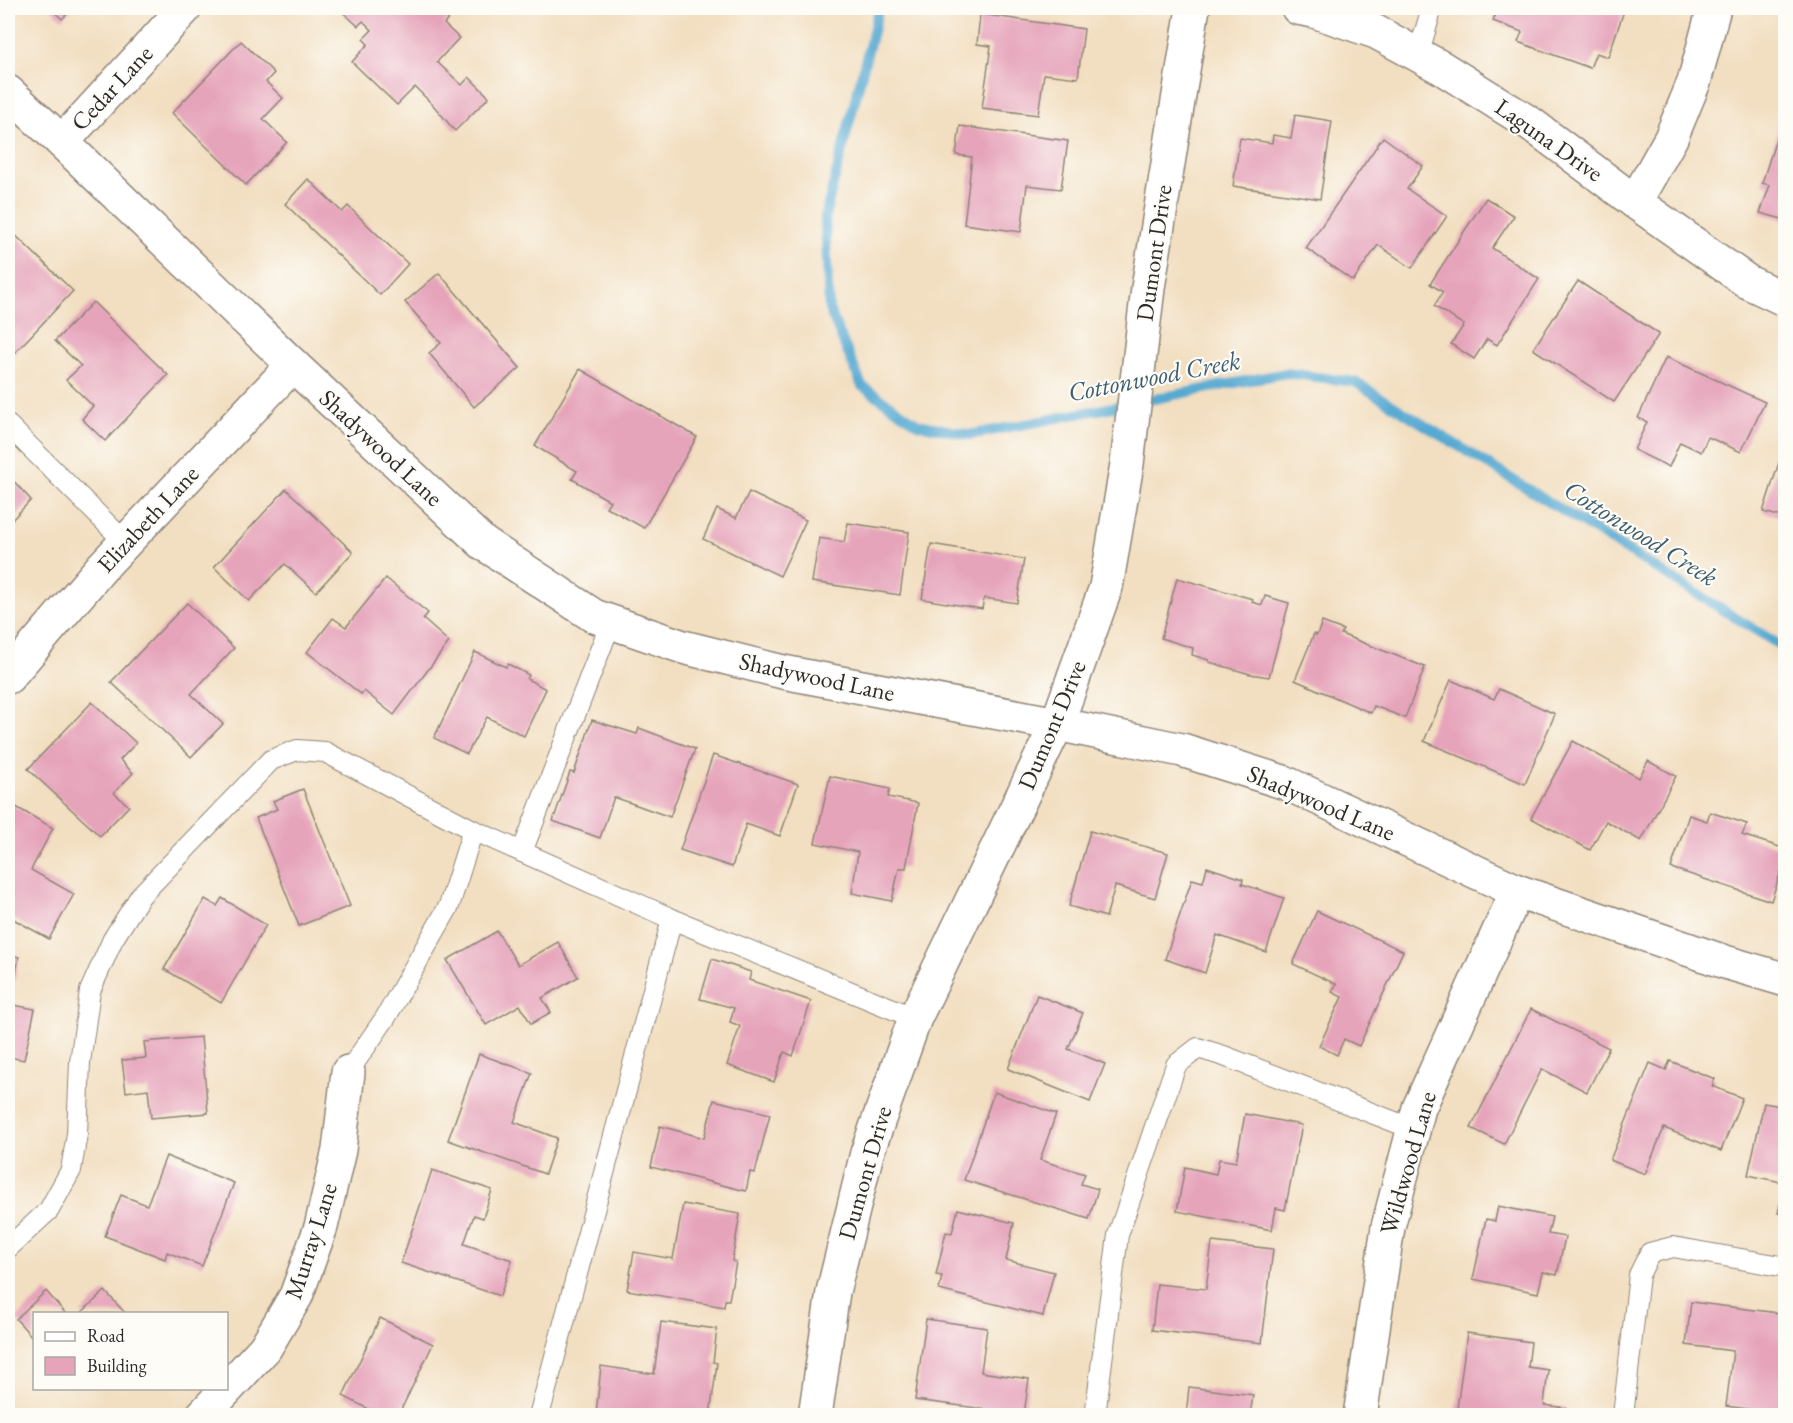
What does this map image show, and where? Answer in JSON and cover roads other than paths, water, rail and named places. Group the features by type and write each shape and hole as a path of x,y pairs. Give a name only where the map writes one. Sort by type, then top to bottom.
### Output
{"street":[{"name":"Cedar Lane","path":"62,142 185,8"},
{"name":"Dumont Drive","path":"815,1416 833,1292 867,1153 915,1018 1057,724 1106,587 1126,464 1148,288 1192,8"},
{"name":"Laguna Drive","path":"1298,8 1314,11 1376,32 1418,55 1531,124 1635,202 1748,282 1785,300"},
{"path":"1635,202 1675,129 1694,82 1714,8"},
{"name":"Shadywood Lane","path":"8,92 483,543 594,616 682,647 783,672 1182,750 1286,783 1518,891 1785,980"},
{"name":"Elizabeth Lane","path":"8,677 103,566 293,365"},
{"name":"Wildwood Lane","path":"1360,1416 1388,1227 1419,1108 1518,891"},
{"name":"Murray Lane","path":"228,1388 265,1348 296,1296 321,1227 339,1150 348,1072"},
{"name":"Murray Lane","path":"202,1416 226,1390"}],"lane":[{"path":"1418,55 1432,8"},
{"path":"8,425 125,542"},
{"path":"522,852 611,622"},
{"path":"8,1248 49,1210 71,1170 77,1134 80,1062 90,991 113,939 141,895 271,760 297,750 325,752 473,830 672,919 915,1018"},
{"path":"348,1072 386,1017 449,906 473,830"},
{"path":"539,1416 672,919"},
{"path":"1095,1416 1118,1235 1176,1065 1198,1048 1413,1129"},
{"path":"1623,1416 1639,1275 1650,1253 1673,1247 1785,1267"}],"waterway":[{"name":"Cottonwood Creek","path":"879,8 825,216 829,309 862,386 918,424 970,435 1286,373 1355,382 1786,649"}]}
